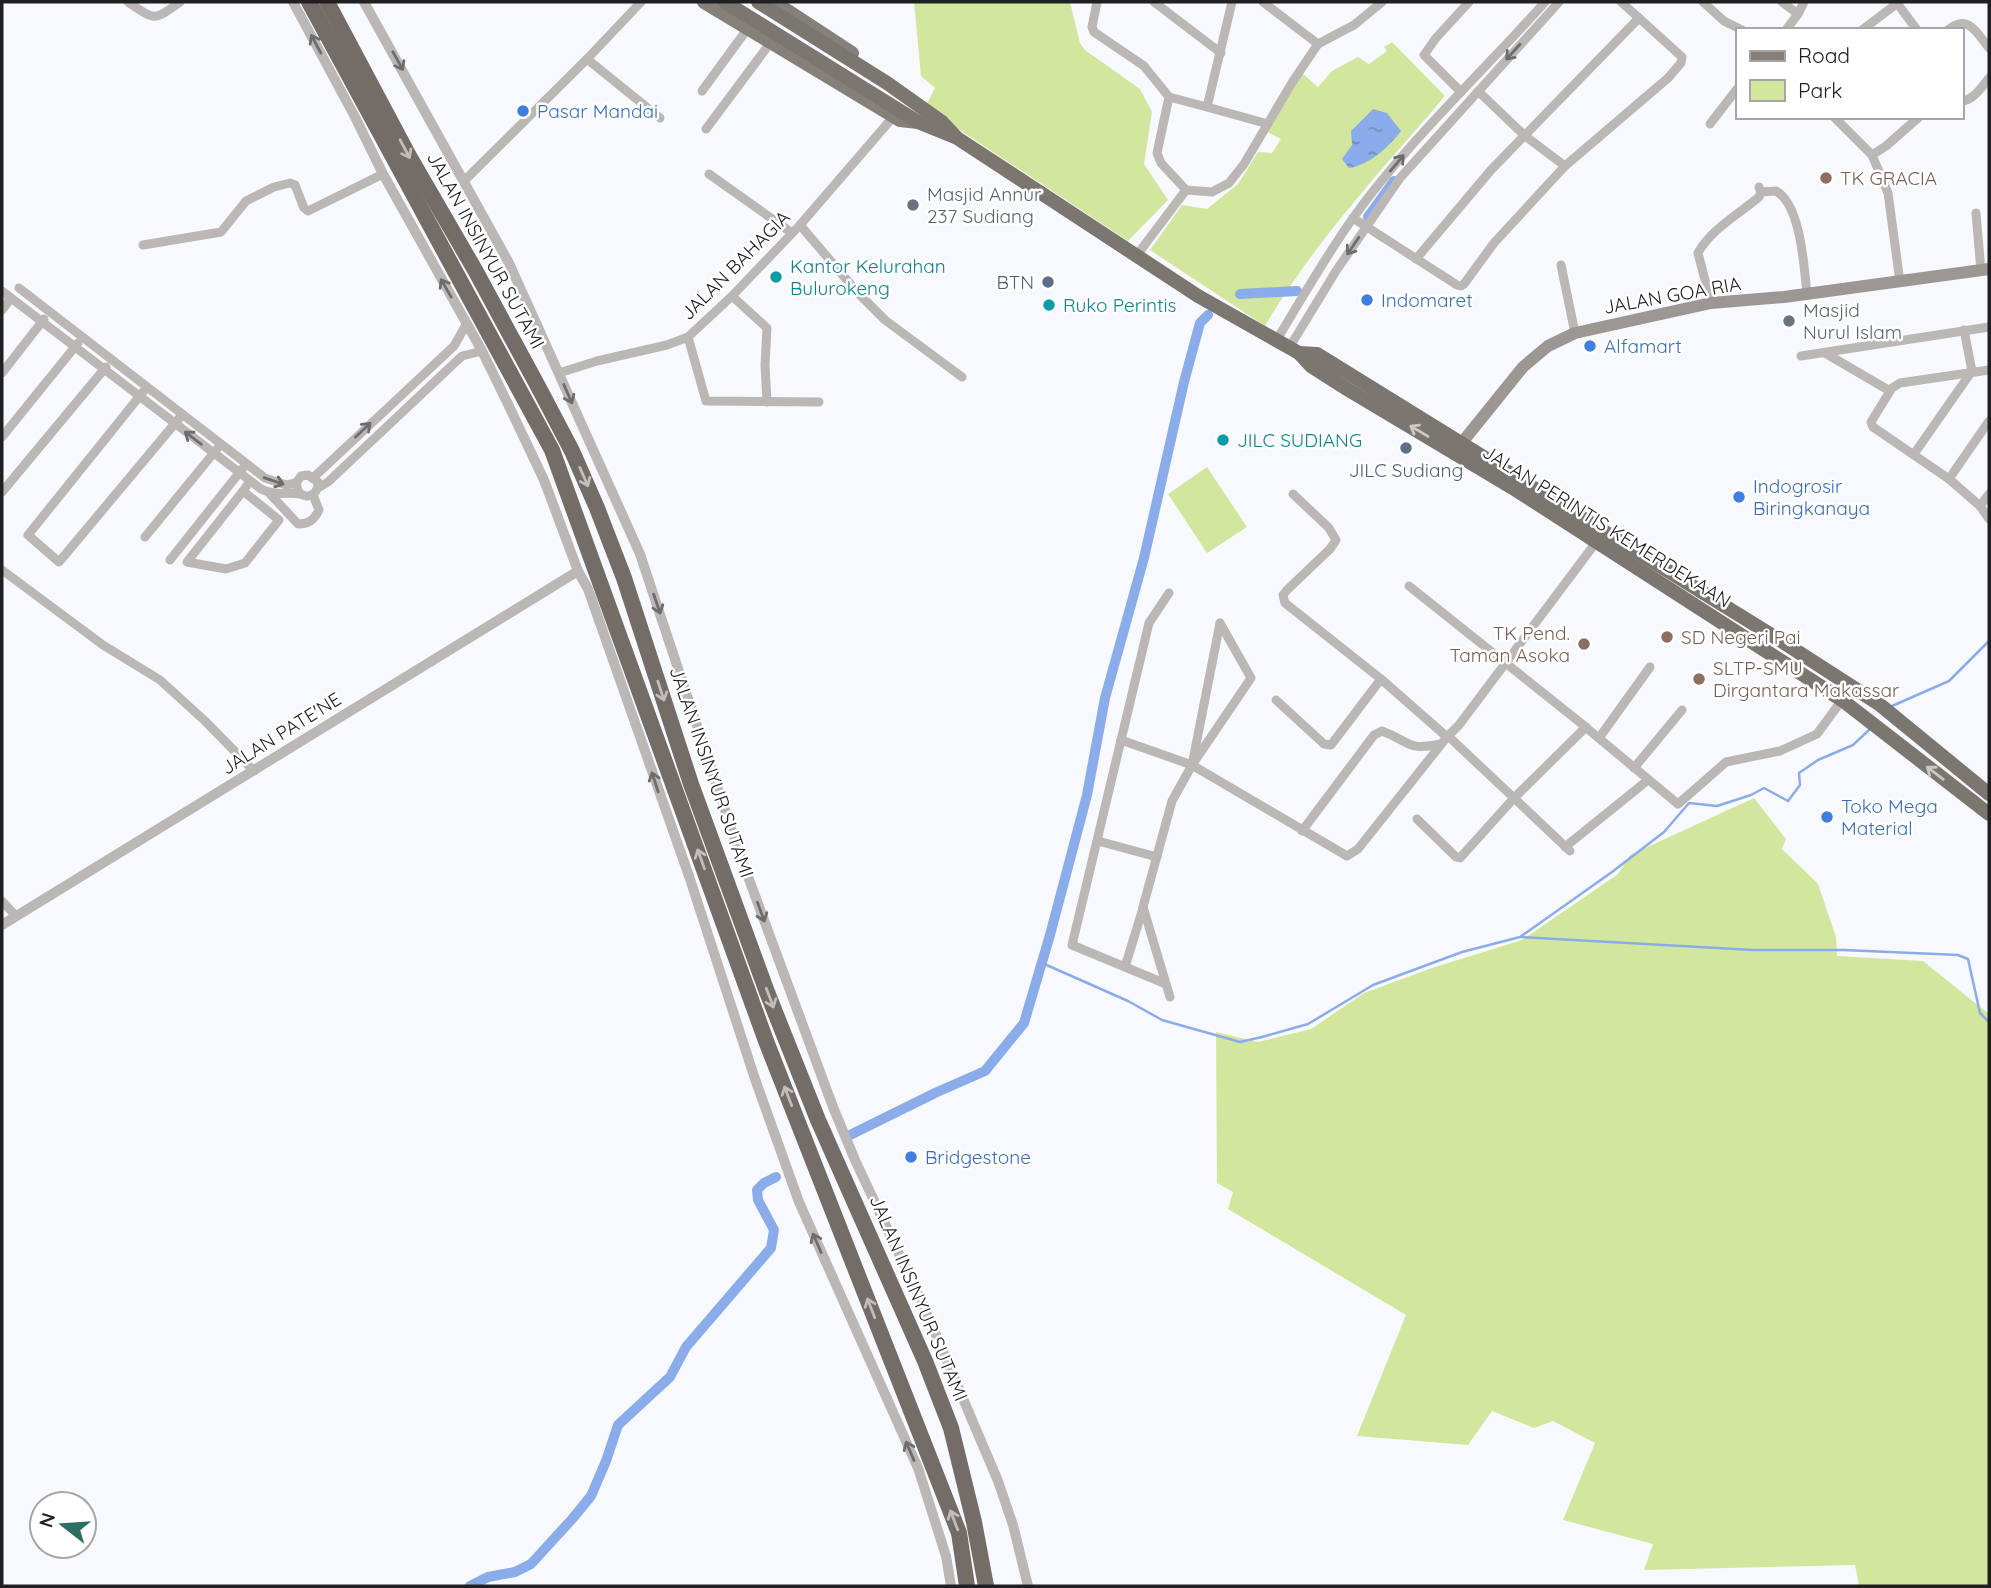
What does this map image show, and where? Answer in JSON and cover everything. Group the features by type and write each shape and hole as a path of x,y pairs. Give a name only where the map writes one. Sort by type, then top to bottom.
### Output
{"highway":[{"name":"JALAN INSINYUR SUTAMI","path":"309,2 552,450 766,1041 959,1533 967,1586"},
{"name":"JALAN INSINYUR SUTAMI","path":"327,2 409,156 514,341 572,451 597,508 624,578 691,784 767,992 818,1120 938,1392 951,1428 974,1522 986,1586"},
{"name":"JALAN PERINTIS KEMERDEKAAN","path":"724,2 921,116 942,122 957,138 1198,296 1288,348 1329,378 1458,448 1879,704 1989,794"},
{"name":"JALAN PERINTIS KEMERDEKAAN","path":"758,2 921,116"},
{"name":"JALAN PERINTIS KEMERDEKAAN","path":"1458,448 1842,700 1989,814"}],"main road":[{"name":"JALAN PERINTIS KEMERDEKAAN","path":"704,2 905,122 921,116 917,96 782,4"},
{"name":"JALAN GOA RIA","path":"1458,448 1523,367 1548,346 1575,333 1711,303 1807,294 1985,270"}],"street":[{"path":"128,2 154,17 159,17 180,2"},
{"path":"293,2 383,174 467,323 544,480 636,725 799,1202 918,1468 946,1556 951,1586"},
{"path":"364,2 509,263 640,554 740,855 833,1107 999,1481 1028,1586"},
{"path":"464,181 641,2"},
{"path":"1097,2 1093,19 1094,32 1144,66 1169,97 1268,124"},
{"path":"1154,2 1221,53"},
{"path":"1208,107 1232,2"},
{"path":"1263,2 1318,44"},
{"path":"1169,97 1157,153 1161,163 1186,190 1212,192 1227,185 1244,164 1318,44 1354,25 1381,2"},
{"path":"1461,92 1424,55 1469,2"},
{"path":"1288,348 1301,298 1353,218 1415,142 1545,2"},
{"path":"1288,348 1336,271 1400,178 1559,2"},
{"path":"1353,218 1457,285 1462,285 1494,243 1565,166 1668,78 1683,60 1621,2"},
{"path":"1703,2 1724,21 1738,28"},
{"path":"1782,2 1798,15"},
{"path":"1788,28 1804,2"},
{"path":"1866,28 1898,2 1916,28"},
{"path":"1416,259 1524,135 1639,18"},
{"path":"1950,28 1966,22 1972,25 1989,48"},
{"path":"702,91 748,28"},
{"path":"706,129 771,42"},
{"path":"587,59 660,118"},
{"path":"1963,101 1972,98 1989,78"},
{"path":"1710,124 1736,90"},
{"path":"1478,91 1524,135 1565,166"},
{"name":"JALAN BAHAGIA","path":"559,373 597,360 667,345 688,337 732,296 800,225 894,116"},
{"path":"1836,119 1872,155 1888,193 1900,282"},
{"path":"1872,155 1917,119"},
{"path":"143,245 221,232 246,201 281,185 295,185 304,208 308,211 383,174"},
{"path":"709,174 792,233"},
{"path":"1137,255 1186,190"},
{"path":"1711,303 1699,250 1759,197 1760,190 1776,191 1790,204 1803,259 1807,294"},
{"path":"1976,213 1985,270"},
{"path":"800,225 858,293 885,320 962,377"},
{"path":"1561,265 1575,333"},
{"path":"2,291 214,453 243,469 275,483 286,485 296,483 301,476 314,477 318,482 316,491 319,510 314,519 306,524 298,524 279,501 250,481 243,469 220,444 19,288"},
{"path":"732,296 767,328 767,402"},
{"path":"2,310 11,298"},
{"path":"2,373 50,312"},
{"path":"314,477 454,345 467,323"},
{"path":"1801,356 1989,327"},
{"path":"1913,454 1972,371 1964,330"},
{"path":"2,437 82,337"},
{"path":"688,337 704,399 819,402"},
{"path":"454,345 459,347 462,356"},
{"path":"269,493 299,494 307,497 316,491 462,356 481,351"},
{"path":"1825,353 1890,391"},
{"path":"2,492 112,360"},
{"path":"1989,370 1896,385 1871,424 1950,479 1980,506 1989,519"},
{"path":"147,387 28,535 59,562 182,415"},
{"path":"1950,479 1989,421"},
{"path":"145,537 220,444"},
{"path":"170,561 243,469"},
{"path":"243,491 279,520 244,563 226,569 187,562 250,481"},
{"path":"296,483 299,494"},
{"path":"1293,494 1329,528 1336,540 1287,590 1283,595 1285,603 1381,679 1568,849 1648,780"},
{"path":"1980,506 1989,495"},
{"path":"1121,740 1192,765 1342,855 1352,855 1505,664 1597,541"},
{"path":"2,570 60,610 103,645 160,680 254,771"},
{"name":"JALAN PATE'NE","path":"2,925 578,571"},
{"path":"1409,586 1676,802 1681,803 1726,762 1780,751 1817,734 1842,700"},
{"path":"1166,984 1072,946 1149,623 1169,593"},
{"path":"1125,967 1172,801 1192,765 1251,678 1220,624 1192,765"},
{"path":"1598,738 1650,667"},
{"path":"1276,700 1324,744 1331,745 1381,679"},
{"path":"1633,768 1682,710"},
{"path":"1417,819 1460,858 1514,798 1586,727"},
{"path":"1302,831 1374,735 1382,731 1411,747 1422,748 1445,739"},
{"path":"1098,841 1157,857"},
{"path":"2,901 15,915"},
{"path":"1143,907 1170,997"}],"green space":[{"path":"914,2 1070,2 1080,43 1085,50 1140,89 1152,112 1144,164 1168,200 1128,241 925,107 935,88 921,76"},
{"path":"1392,42 1445,96 1327,236 1265,326 1150,250 1182,205 1207,209 1238,184 1258,152 1272,153 1281,139 1266,131 1301,72 1318,87 1332,71 1358,57 1369,64 1387,51 1384,47"},
{"path":"1207,467 1247,527 1207,553 1168,494"},
{"path":"1754,798 1786,839 1782,849 1818,884 1836,937 1837,956 1923,961 1989,1014 1989,1586 1859,1586 1855,1565 1644,1570 1653,1544 1563,1520 1595,1443 1553,1421 1534,1428 1492,1411 1468,1445 1357,1436 1406,1315 1228,1209 1233,1192 1217,1183 1216,1032 1258,1042 1311,1029 1364,993 1522,940 1618,874 1630,855"}],"water":[{"path":"1373,109 1387,113 1401,131 1378,154 1349,168 1342,159 1352,145 1351,131"}],"waterway":[{"path":"1368,217 1394,181"},
{"path":"1240,294 1297,291"},
{"path":"846,1137 985,1071 1024,1023 1087,795 1105,698 1144,558 1184,382 1200,323 1208,315"},
{"path":"1892,706 1949,681 1989,641"},
{"path":"1042,963 1128,1001 1162,1020 1240,1042 1262,1037 1308,1024 1373,985 1462,952 1520,937 1664,832 1689,803 1717,806 1764,788 1788,801 1800,785 1799,773 1818,760 1853,745 1870,729"},
{"path":"1521,937 1753,950 1844,950 1958,955 1968,959 1980,1013 1989,1022"},
{"path":"470,1586 488,1577 515,1572 531,1564 591,1496 618,1425 670,1377 686,1347 771,1248 774,1230 758,1200 757,1190 776,1177"}],"place":[{"name":"Pasar Mandai","path":"523,111"},
{"name":"TK GRACIA","path":"1826,178"},
{"name":"Masjid Annur 237 Sudiang","path":"913,205"},
{"name":"Kantor Kelurahan Bulurokeng","path":"776,277"},
{"name":"BTN","path":"1048,282"},
{"name":"Indomaret","path":"1367,300"},
{"name":"Ruko Perintis","path":"1049,305"},
{"name":"Masjid Nurul Islam","path":"1789,321"},
{"name":"Alfamart","path":"1590,346"},
{"name":"JILC SUDIANG","path":"1223,440"},
{"name":"JILC Sudiang","path":"1406,448"},
{"name":"Indogrosir Biringkanaya","path":"1739,497"},
{"name":"SD Negeri Pai","path":"1667,637"},
{"name":"TK Pend. Taman Asoka","path":"1584,644"},
{"name":"SLTP-SMU Dirgantara Makassar","path":"1699,679"},
{"name":"Toko Mega Material","path":"1827,817"},
{"name":"Bridgestone","path":"911,1157"}]}
